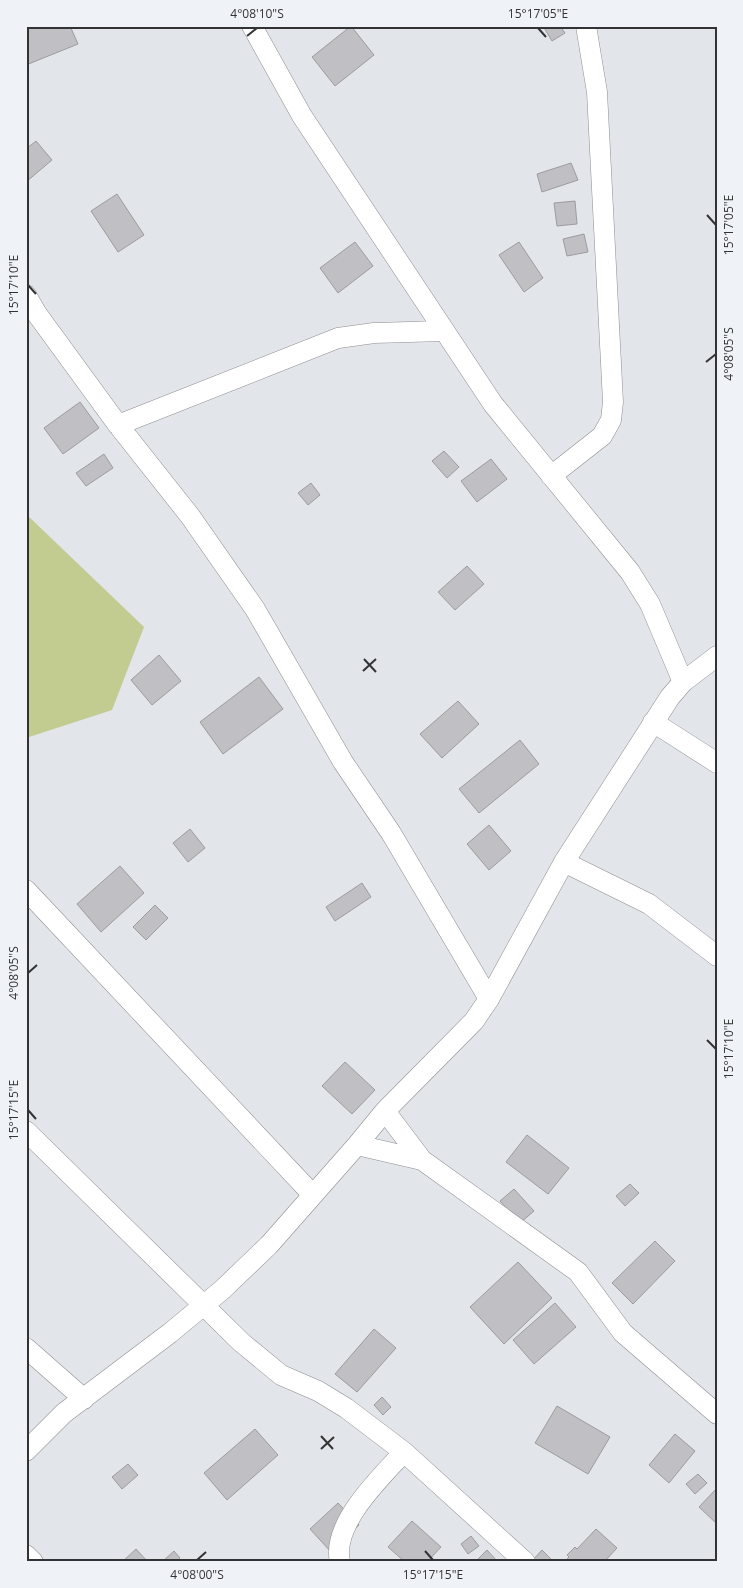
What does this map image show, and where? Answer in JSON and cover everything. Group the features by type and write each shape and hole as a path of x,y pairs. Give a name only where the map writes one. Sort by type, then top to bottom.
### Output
{"street":[{"path":"252,26 302,116 494,404 630,572 650,604 683,682"},
{"path":"551,476 602,436 611,420 613,402 597,92 586,26"},
{"path":"26,295 37,314 118,425 190,516 255,609 343,762 391,833 489,999"},
{"path":"118,425 338,338 374,333 444,331"},
{"path":"26,1451 64,1413 203,1307 269,1245 385,1111 474,1021 489,999 564,862 653,722 683,682 717,656"},
{"path":"653,722 717,763"},
{"path":"564,862 649,904 717,956"},
{"path":"26,890 313,1195"},
{"path":"385,1111 422,1160 578,1272 623,1333 717,1414"},
{"path":"26,1131 203,1307 241,1342 282,1375 318,1391 346,1408 404,1452 525,1562"},
{"path":"357,1145 422,1160"},
{"path":"26,1348 84,1399"},
{"path":"340,1562 340,1545 347,1523 370,1491 404,1452"},
{"path":"26,1555 33,1562"}],"green space":[{"path":"26,514 144,627 112,710 26,738"}],"building":[{"path":"26,26 70,26 78,44 26,65"},
{"path":"351,26 374,55 335,86 312,57"},
{"path":"543,26 560,26 565,33 552,41"},
{"path":"36,141 52,160 26,182 26,149"},
{"path":"571,163 578,180 542,192 537,174"},
{"path":"117,194 144,235 118,252 91,211"},
{"path":"575,201 577,224 557,226 554,203"},
{"path":"584,234 588,252 567,256 563,239"},
{"path":"355,242 373,266 338,293 320,268"},
{"path":"519,242 543,278 524,292 499,255"},
{"path":"80,402 99,428 63,454 44,428"},
{"path":"444,451 459,467 447,478 432,461"},
{"path":"104,454 113,468 86,486 76,473"},
{"path":"491,459 507,479 477,502 461,481"},
{"path":"311,483 320,495 308,505 298,493"},
{"path":"467,566 484,584 455,610 438,592"},
{"path":"159,655 181,681 152,705 131,680"},
{"path":"259,677 283,709 223,754 200,722"},
{"path":"458,701 479,724 442,758 420,734"},
{"path":"520,740 539,764 479,813 459,789"},
{"path":"489,825 511,851 489,870 467,844"},
{"path":"190,829 205,848 188,862 173,843"},
{"path":"120,866 144,893 101,932 77,904"},
{"path":"362,883 371,897 335,921 326,907"},
{"path":"155,905 168,918 146,940 133,927"},
{"path":"345,1062 375,1090 352,1114 322,1086"},
{"path":"527,1135 569,1168 548,1194 506,1162"},
{"path":"630,1184 639,1193 625,1206 616,1196"},
{"path":"514,1189 534,1211 520,1223 500,1201"},
{"path":"655,1241 675,1261 633,1304 612,1283"},
{"path":"518,1262 552,1298 504,1344 470,1307"},
{"path":"555,1303 576,1327 534,1364 513,1340"},
{"path":"374,1329 396,1348 357,1392 335,1374"},
{"path":"382,1397 391,1407 383,1415 374,1405"},
{"path":"557,1406 610,1437 588,1474 535,1443"},
{"path":"255,1429 278,1455 227,1500 204,1473"},
{"path":"675,1434 695,1451 669,1483 649,1465"},
{"path":"128,1464 138,1475 122,1489 112,1477"},
{"path":"698,1474 707,1483 695,1494 686,1484"},
{"path":"717,1488 717,1524 699,1507"},
{"path":"338,1503 359,1525 331,1552 310,1529"},
{"path":"412,1521 441,1547 427,1562 405,1562 388,1547"},
{"path":"596,1529 617,1548 604,1562 565,1561 569,1557 567,1555 575,1547 577,1549"},
{"path":"471,1536 479,1546 468,1554 461,1544"},
{"path":"136,1549 148,1562 122,1562"},
{"path":"487,1550 498,1562 475,1562"},
{"path":"542,1550 554,1562 532,1561"},
{"path":"174,1551 180,1558 176,1562 162,1562"}]}
